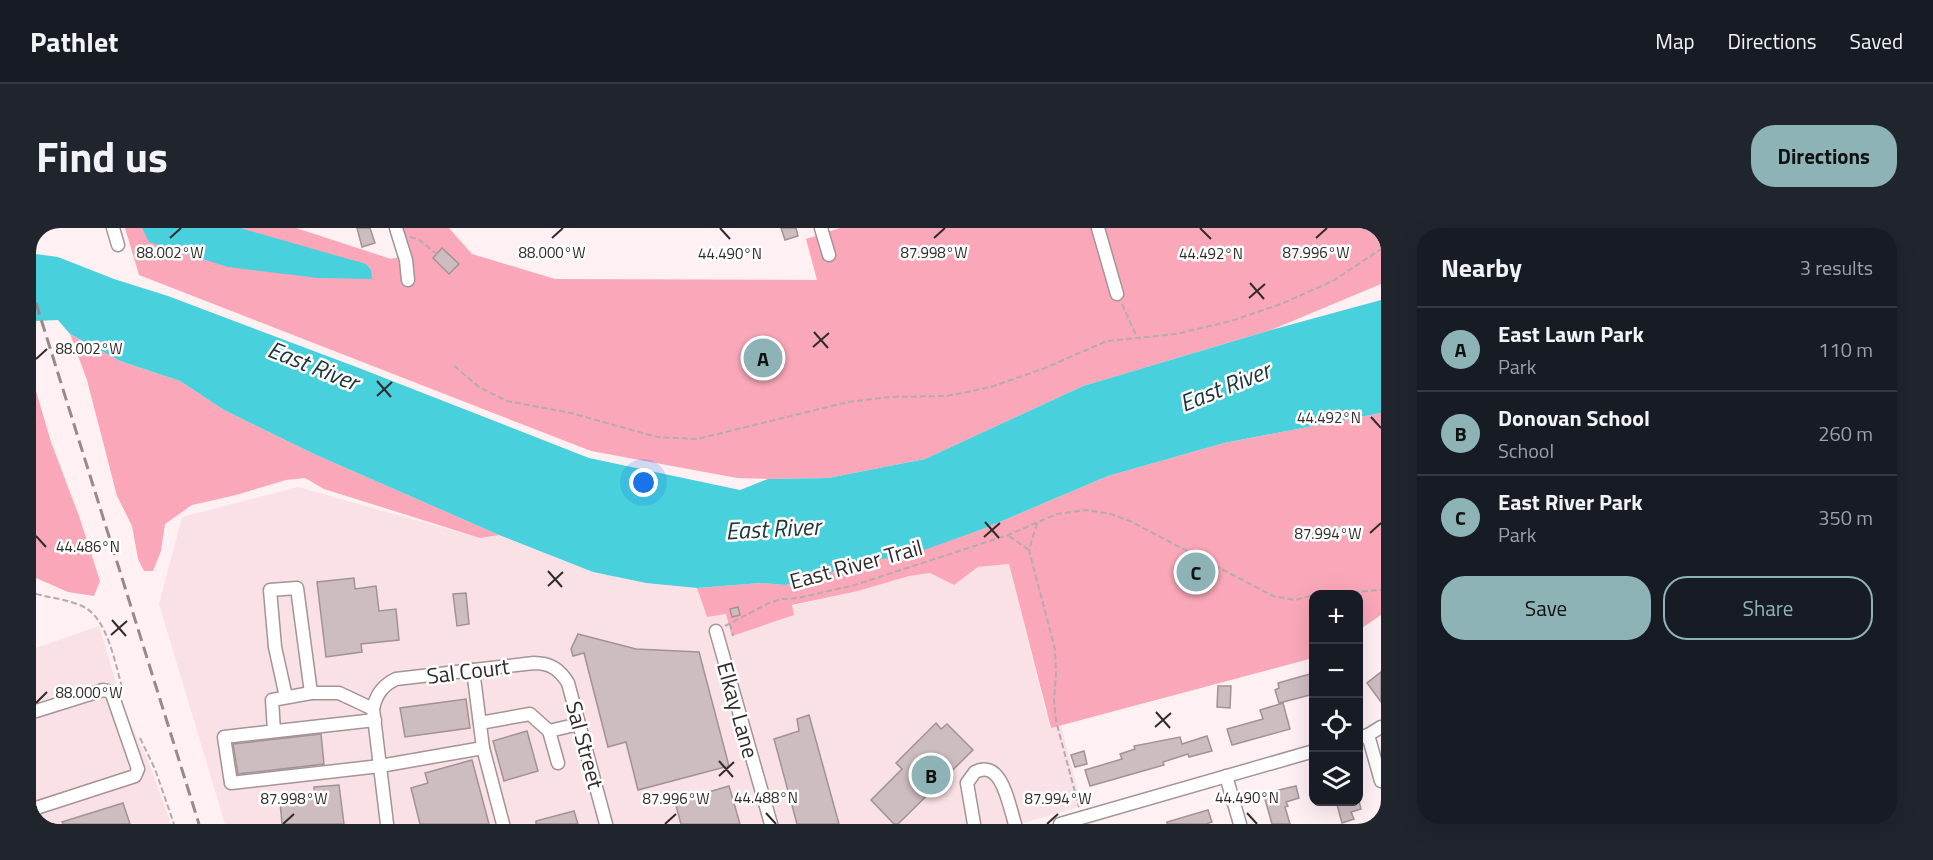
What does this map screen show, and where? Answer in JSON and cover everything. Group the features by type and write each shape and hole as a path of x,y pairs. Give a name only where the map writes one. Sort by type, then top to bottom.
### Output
{"street":[{"path":"113,228 118,245"},
{"path":"821,228 829,255"},
{"path":"1098,228 1117,294"},
{"path":"397,232 406,260 408,280"},
{"path":"286,698 275,647 270,590 297,588 310,693"},
{"name":"Elkay Lane","path":"716,631 771,824"},
{"name":"Sal Court","path":"374,714 377,696 381,689 396,679 534,663 550,665 558,670"},
{"path":"473,670 483,748 503,824"},
{"name":"Sal Street","path":"558,670 568,683 606,824"},
{"path":"36,711 104,690 108,691 112,694 138,769 135,776 36,808"},
{"path":"274,731 272,700 310,693 339,693 374,714"},
{"path":"374,714 224,737 231,783 380,766 483,748"},
{"path":"374,714 387,824"},
{"path":"480,723 530,714 549,731 558,764"},
{"path":"549,731 579,724"},
{"path":"1381,727 1363,737 1381,781"},
{"path":"1060,824 1086,820 1311,752"},
{"path":"974,824 967,783 975,772 986,769 999,778 1015,824"},
{"path":"1227,776 1240,824"}],"path":[{"path":"397,232 418,239 437,254"},
{"path":"454,366 479,387 507,401 571,413 657,436 691,440 864,399 947,396 991,387 1045,368 1107,341 1176,334 1257,313 1333,281 1381,249"},
{"path":"1117,294 1137,337"},
{"name":"East River Trail","path":"716,631 769,603 855,585 1008,535 1057,514 1073,510 1111,514 1130,521 1273,596 1285,600 1309,596"},
{"path":"1037,523 1029,550 1055,649 1056,721 1078,806 1086,820"},
{"path":"1008,535 1029,550"},
{"name":"East River Trail","path":"1363,591 1381,590"},
{"path":"730,624 733,636"}],"shaded area":[{"path":"125,228 296,228 391,259 410,254 402,228 449,228 472,254 555,279 817,280 806,239 840,228 1381,228 1381,284 1271,330 1083,386 925,459 828,478 737,478 591,451 139,275"},
{"path":"70,334 120,361 180,381 224,410 314,454 499,535 480,538 324,489 305,478 286,480 192,505 165,524 161,551 153,571 144,571 138,559 132,526 117,496 87,380"},
{"path":"36,391 51,442 79,516 100,581 94,596 68,592 36,578"},
{"path":"1381,413 1381,615 1363,627 1363,590 1309,590 1309,659 1051,728 1009,564 978,567 954,585 930,573 909,576 858,591 792,605 794,615 732,636 726,614 707,617 697,588 761,583 785,585 818,578 874,560 910,554 983,529 1108,476 1224,443"},
{"path":"298,487 480,538 499,535 593,572 646,583 697,588 707,616 794,615 791,606 858,591 909,576 930,573 954,585 978,567 1009,564 1050,728 1061,725 1082,806 1020,824 225,824 159,604 182,517"},
{"path":"99,626 124,709 149,763 171,824 36,824 36,648"}],"water":[{"path":"142,228 240,228 366,264 371,270 372,279 318,278 228,267 149,242"},
{"name":"East River","path":"36,254 58,257 114,279 168,296 589,458 740,490 768,479 828,478 925,459 1083,386 1381,300 1381,413 1224,443 1108,476 983,529 910,555 874,560 818,578 785,585 761,583 697,588 646,583 593,572 499,535 314,454 224,410 180,381 120,361 70,334 58,320 36,321"}],"building":[{"path":"357,228 370,228 375,243 362,247"},
{"path":"781,228 796,228 798,236 785,240"},
{"path":"442,248 459,264 449,274 433,258"},
{"path":"354,578 355,589 376,586 379,611 396,609 399,640 361,644 362,652 326,657 317,582"},
{"path":"466,593 469,624 457,626 453,594"},
{"path":"738,607 740,615 732,617 730,609"},
{"path":"578,634 636,649 699,652 729,766 638,790 626,742 608,747 584,653 573,656 571,649"},
{"path":"1381,672 1381,702 1367,683"},
{"path":"1309,674 1309,695 1279,703 1275,690 1279,688 1278,683"},
{"path":"1218,686 1231,686 1230,708 1217,707"},
{"path":"466,699 470,728 405,737 400,708"},
{"path":"1283,703 1290,729 1232,745 1227,729 1263,719 1260,710"},
{"path":"809,715 839,824 797,824 774,739 799,731 797,719"},
{"path":"936,723 941,729 947,724 973,750 898,824 894,824 871,800 902,769 896,763"},
{"path":"527,731 538,771 504,781 493,741"},
{"path":"321,734 324,764 238,774 233,744"},
{"path":"1207,736 1212,751 1189,757 1188,754 1163,762 1164,765 1090,786 1085,770 1122,759 1120,754 1135,749 1134,746 1180,737 1182,744"},
{"path":"1084,751 1087,764 1075,767 1071,755"},
{"path":"472,760 489,824 420,824 411,788 428,783 425,773"},
{"path":"339,785 344,824 282,824 280,802 315,798 314,787"},
{"path":"729,786 740,824 681,824 675,802"},
{"path":"1296,786 1299,798 1286,802 1288,806 1285,807 1290,824 1272,824 1264,796 1270,792"},
{"path":"123,803 130,824 63,824 62,822"},
{"path":"1337,806 1360,806 1361,809 1351,812 1354,819 1342,823"},
{"path":"1208,810 1212,822 1167,824 1167,822"},
{"path":"574,811 578,824 536,824 536,821"}],"railway":[{"path":"36,303 199,824"}],"place":[{"name":"East Lawn Park","path":"763,358"},
{"name":"East River Park","path":"1196,572"},
{"name":"Donovan School","path":"931,775"}]}
